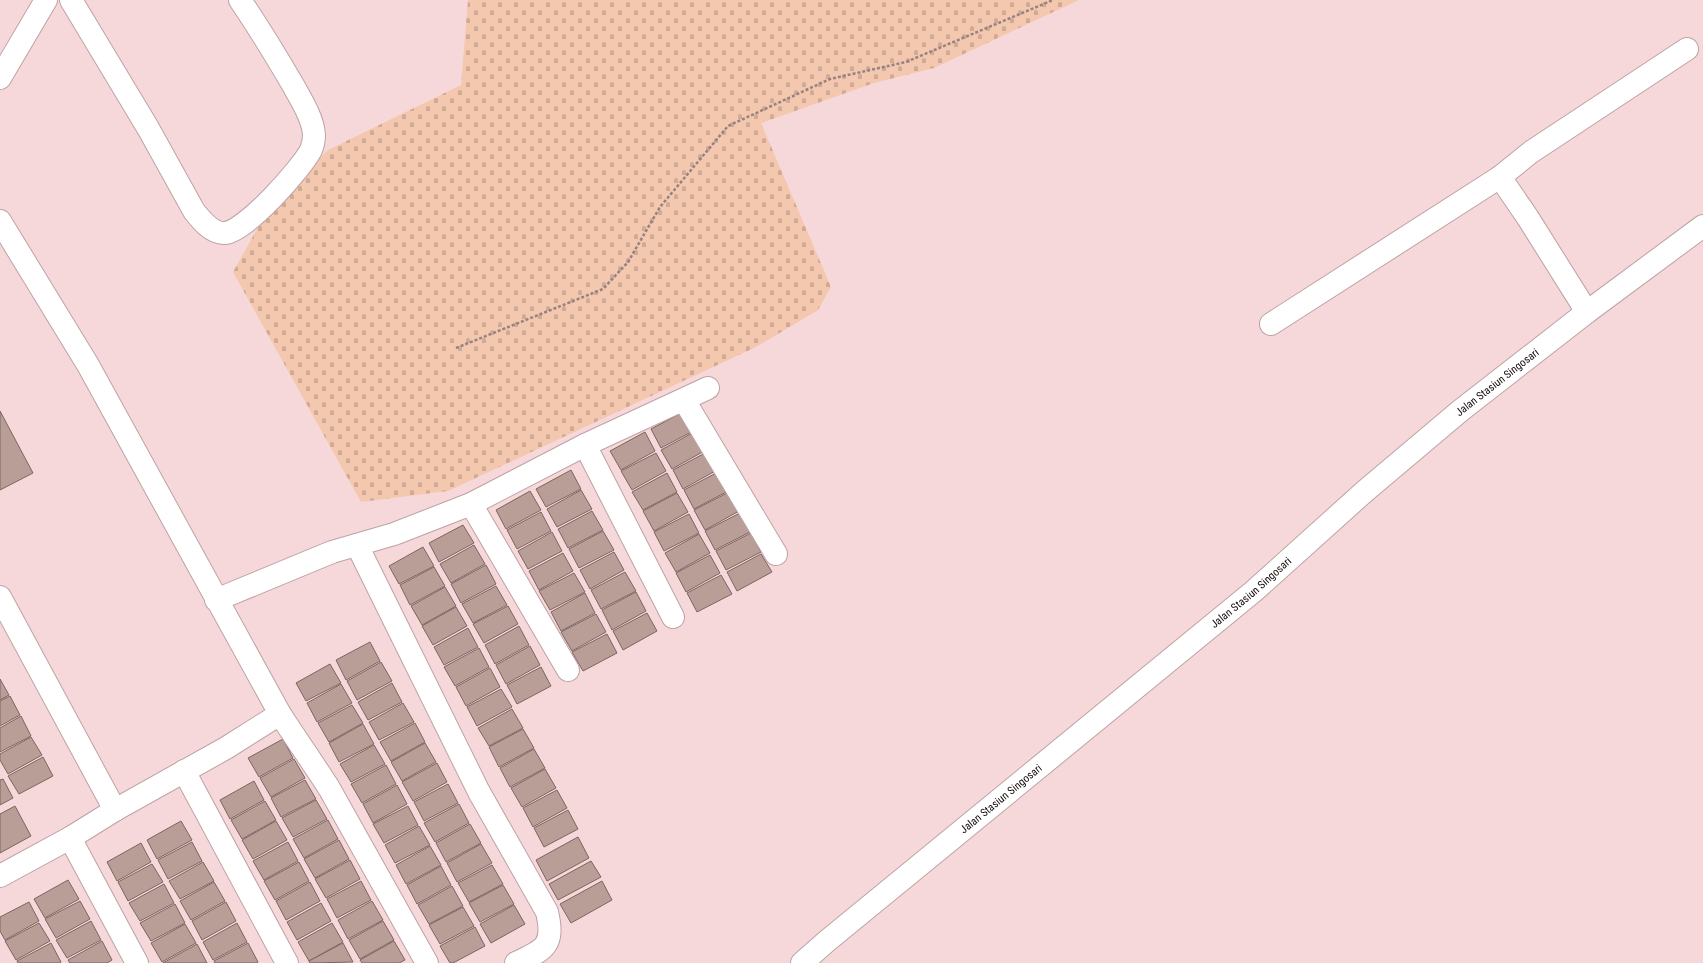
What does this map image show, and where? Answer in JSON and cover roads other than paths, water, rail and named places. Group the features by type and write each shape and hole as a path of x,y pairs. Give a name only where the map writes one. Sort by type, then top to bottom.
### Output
{"street":[{"path":"0,78 46,0"},
{"path":"71,0 148,128 194,211 200,219 215,231 226,233 243,224 273,198 308,155 314,144 310,119 300,98 265,37 240,0"},
{"path":"1271,324 1500,177 1531,152 1687,49"},
{"path":"1500,177 1587,312"},
{"path":"0,221 88,365 280,714 295,739 312,760 329,788 427,963"},
{"name":"Jalan Stasiun Singosari","path":"802,963 1248,596 1364,492 1460,411 1587,312 1703,226"},
{"path":"216,600 332,552 424,523 472,504 585,445 708,388"},
{"path":"684,400 776,554"},
{"path":"585,445 673,617"},
{"path":"472,504 568,670"},
{"path":"357,545 479,792 547,912 551,931 545,946 536,954 516,963"},
{"path":"0,597 115,810"},
{"path":"0,876 70,838 115,810 226,748 280,714"},
{"path":"184,771 287,963"},
{"path":"70,838 137,963"}]}
